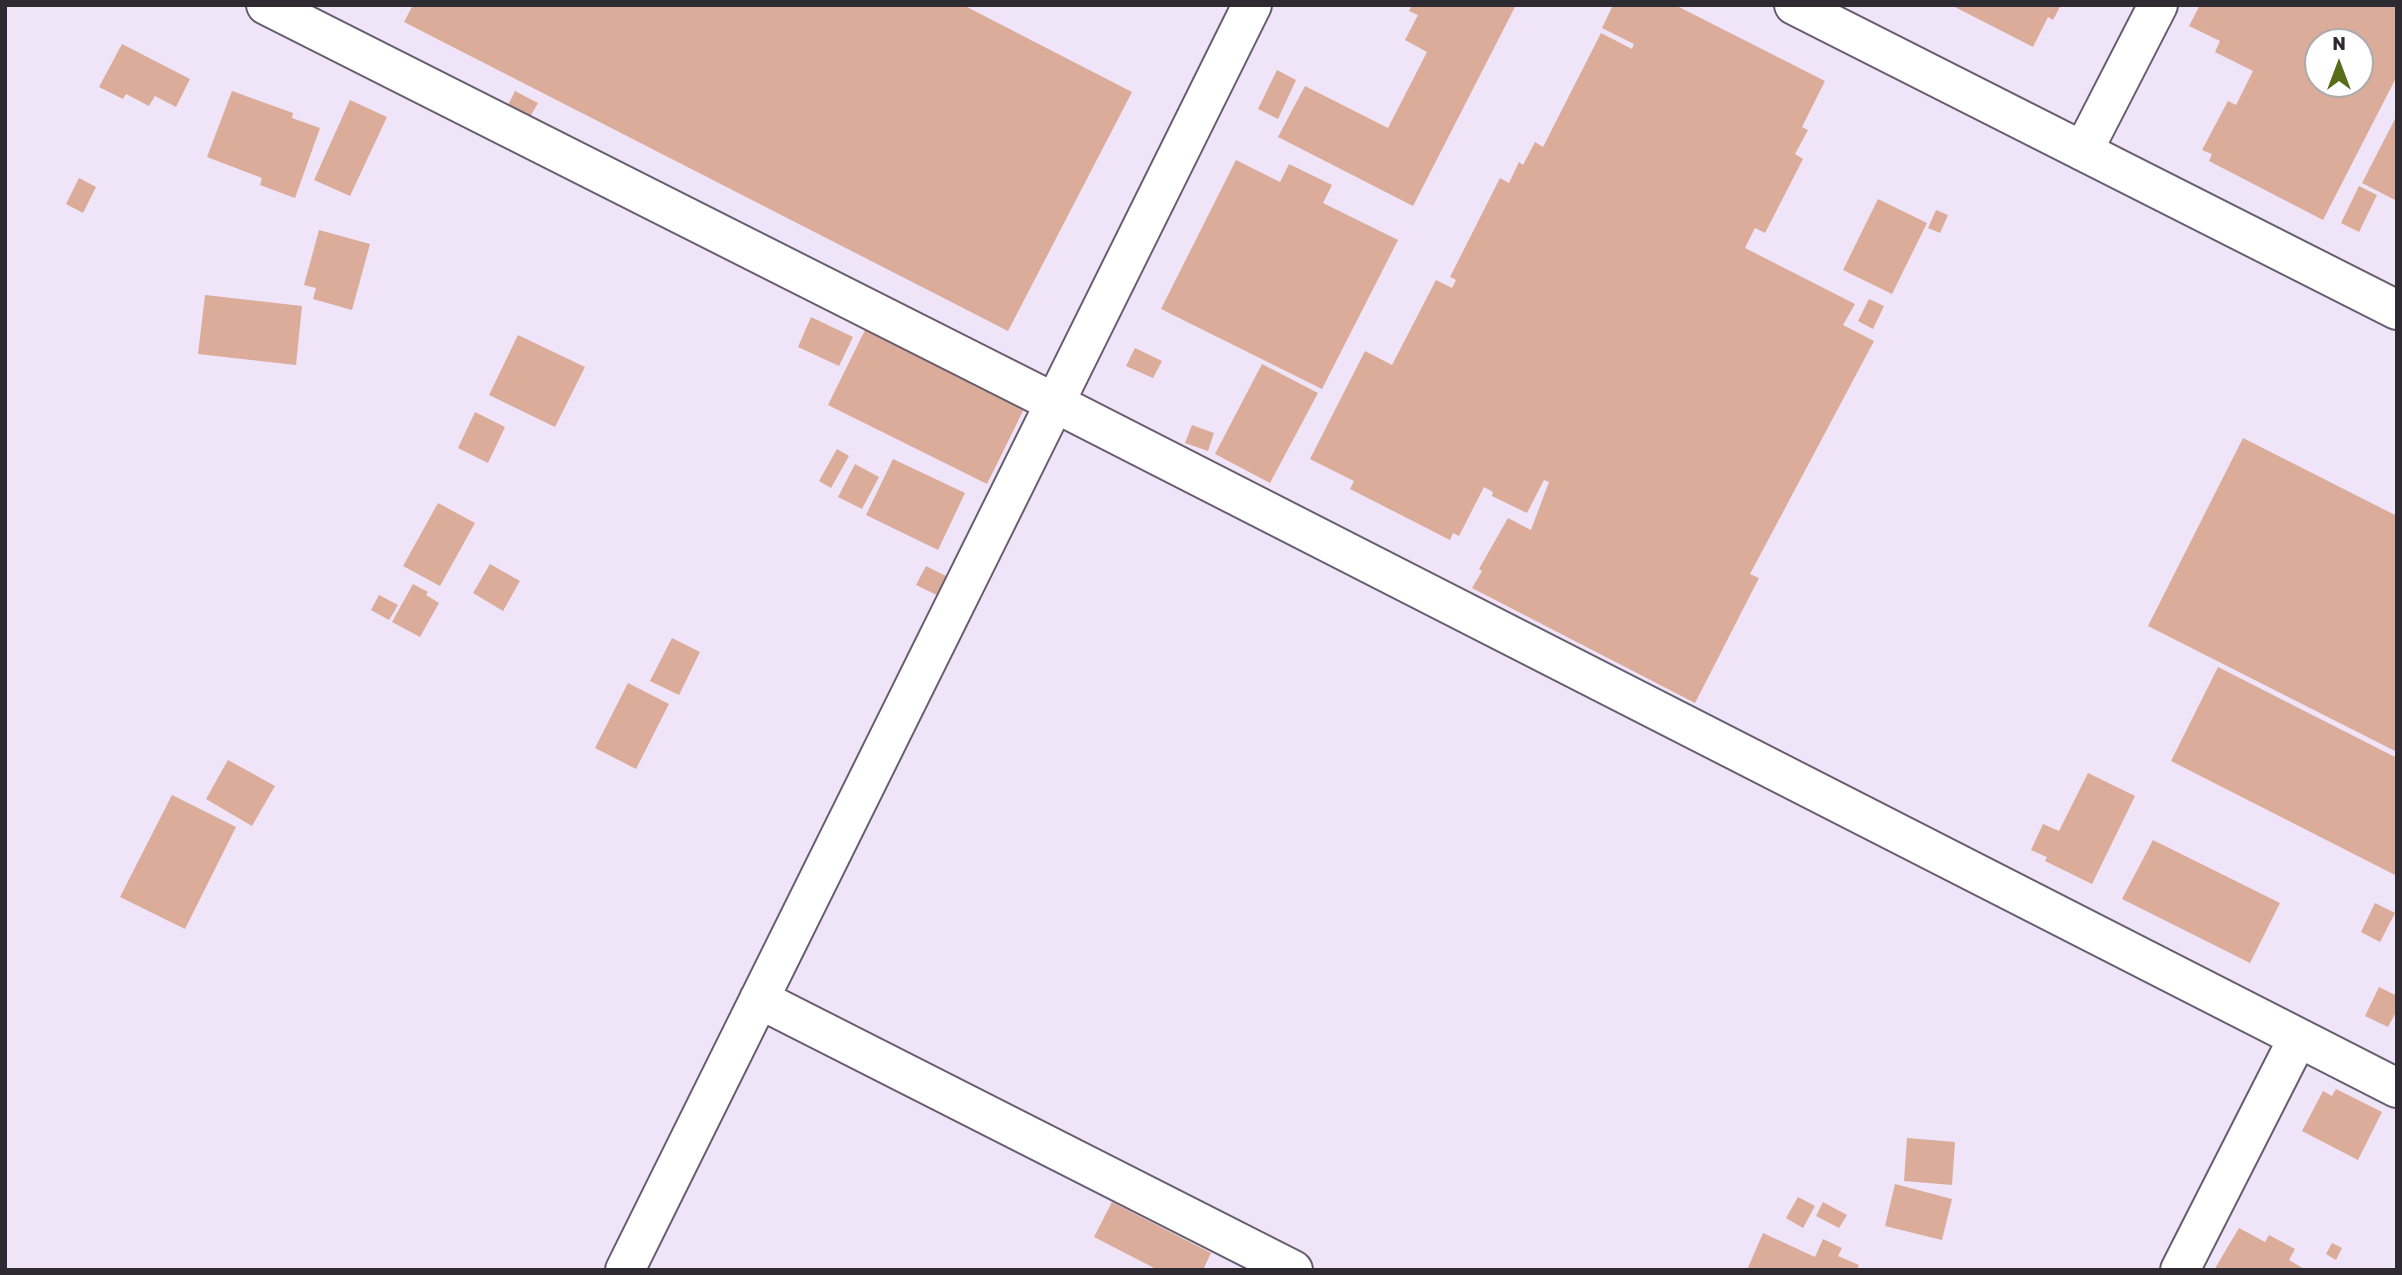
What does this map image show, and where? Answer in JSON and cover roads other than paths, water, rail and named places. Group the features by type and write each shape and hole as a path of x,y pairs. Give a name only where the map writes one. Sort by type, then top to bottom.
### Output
{"street":[{"path":"266,5 1055,403 2397,1088"},
{"path":"625,1270 1252,5"},
{"path":"1794,5 2397,310"},
{"path":"2083,152 2158,5"},
{"path":"759,999 1293,1270"},
{"path":"2180,1270 2298,1038"}]}
